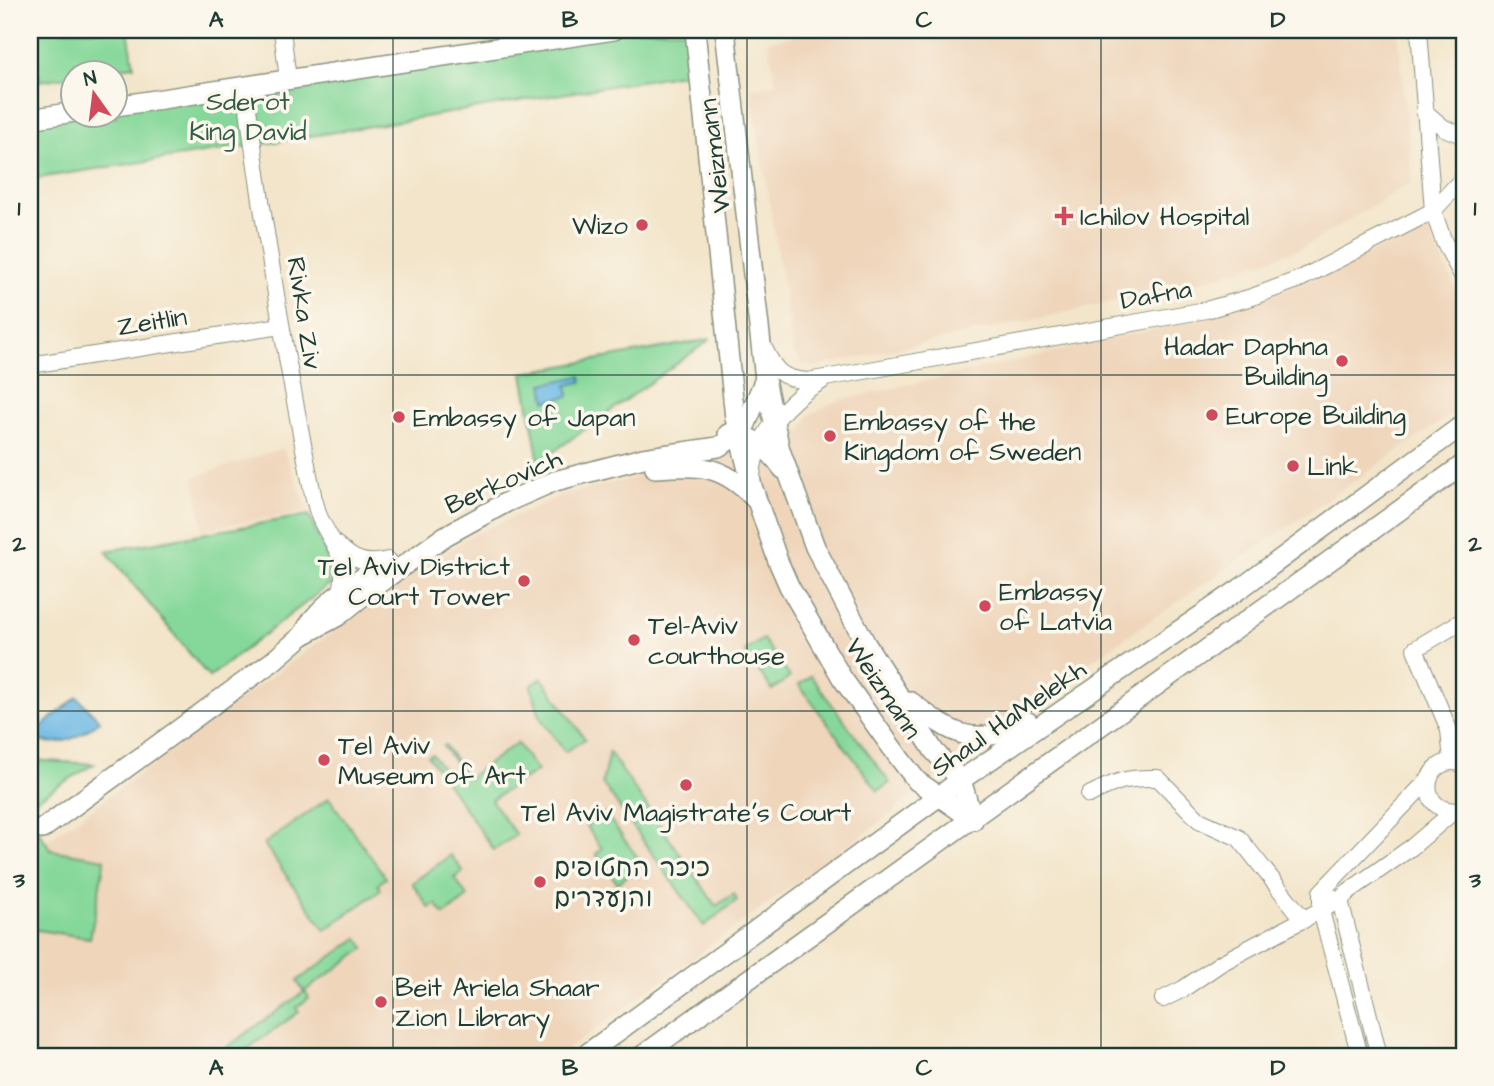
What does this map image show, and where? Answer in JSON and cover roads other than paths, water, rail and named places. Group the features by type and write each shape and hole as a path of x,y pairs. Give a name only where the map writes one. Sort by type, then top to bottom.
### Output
{"street":[{"path":"282,30 288,80"},
{"path":"130,104 614,30"},
{"name":"Weizmann","path":"695,30 737,434 755,494 789,586 842,678 917,781 973,820"},
{"name":"Weizmann","path":"725,30 765,379 780,450 815,547 866,644 934,751 961,780 973,820"},
{"path":"1419,30 1433,211 1444,242 1464,279"},
{"name":"Rivka Ziv","path":"245,86 281,326 313,496 320,518 335,542 345,579 345,601"},
{"path":"1424,111 1444,128 1464,136"},
{"path":"30,119 60,115"},
{"name":"Dafna","path":"761,342 780,373 791,380 824,380 1206,310 1300,279 1433,211 1464,177"},
{"name":"Zeitlin","path":"30,365 281,326"},
{"path":"737,434 753,410 765,379"},
{"name":"Dafna","path":"755,494 752,473 762,445 774,424 800,395 824,380"},
{"name":"Shaul HaMelekh","path":"584,1056 961,780 1241,588 1464,425"},
{"name":"Weizmann","path":"737,434 762,445 781,465 791,481"},
{"name":"Berkovich","path":"42,829 273,661 303,635 314,632 345,601 375,586 445,536 506,502 561,480 643,458 718,447 737,434"},
{"name":"Berkovich","path":"358,582 438,524 500,491 549,470 636,446 737,434"},
{"path":"642,1056 1464,464"},
{"path":"561,480 639,468 701,467 719,471 755,494"},
{"name":"Rivka Ziv","path":"335,542 357,561"},
{"path":"345,601 358,591 357,561 373,564 388,560"},
{"path":"1360,1056 1321,911 1321,891 1429,779 1438,766 1458,762 1449,730 1415,649 1464,620"},
{"path":"898,692 936,723 954,733 987,736 1004,733 1086,694"},
{"path":"1089,796 1117,780 1135,777 1158,778 1199,820 1238,838 1304,920"},
{"path":"1429,779 1428,787 1433,802 1446,810 1459,810"},
{"path":"1163,999 1221,963 1340,900 1459,810"},
{"path":"1321,891 1340,900"},
{"path":"1340,900 1379,1056"},
{"path":"652,1056 667,1038"}],"water":[{"path":"581,376 582,382 567,385 569,396 546,401 543,384"},
{"path":"77,697 100,721 83,733 59,742 50,743 30,738 30,731 41,727"}],"tunnel":[{"path":"30,837 42,829"}],"place":[{"name":"Ichilov Hospital","path":"1064,216"},
{"name":"Wizo","path":"642,225"},
{"name":"Hadar Daphna Building","path":"1342,361"},
{"name":"Europe Building","path":"1212,415"},
{"name":"Embassy of Japan","path":"399,417"},
{"name":"Embassy of the Kingdom of Sweden","path":"830,436"},
{"name":"Link","path":"1293,466"},
{"name":"Tel Aviv District Court Tower","path":"524,581"},
{"name":"Embassy of Latvia","path":"985,606"},
{"name":"Tel-Aviv courthouse","path":"634,640"},
{"name":"Tel Aviv Museum of Art","path":"324,760"},
{"name":"Tel Aviv Magistrate׳s Court","path":"686,785"},
{"name":"כיכר החטופים והנעדרים","path":"540,882"},
{"name":"Beit Ariela Shaar Zion Library","path":"381,1002"}],"park label":[{"name":"Sderot King David","path":"248,116"}]}
